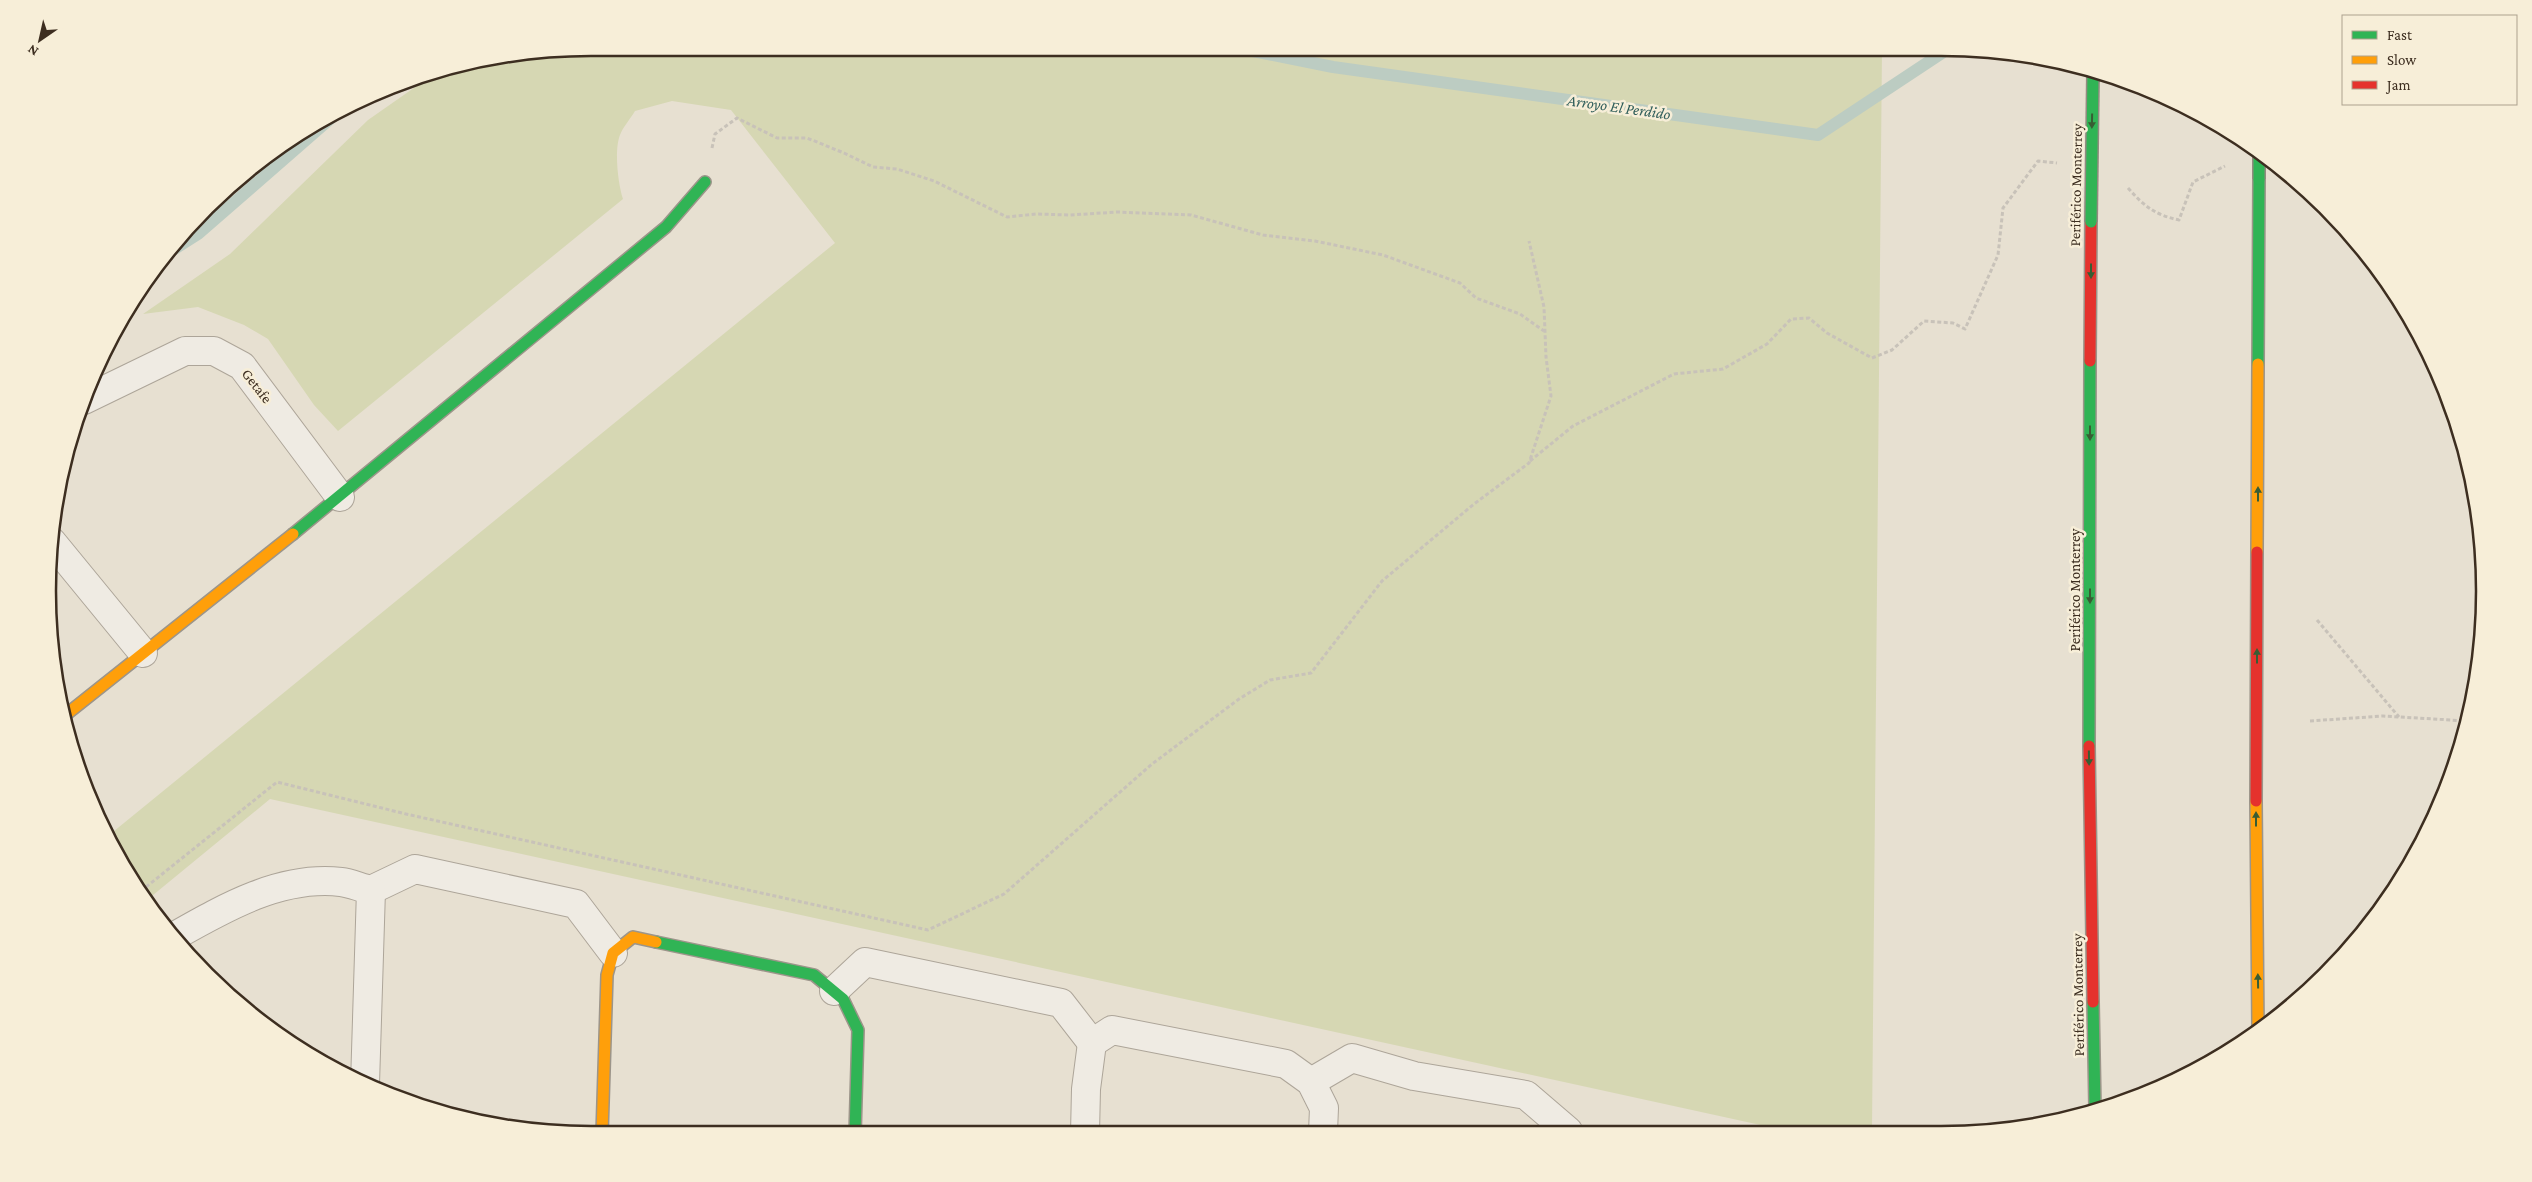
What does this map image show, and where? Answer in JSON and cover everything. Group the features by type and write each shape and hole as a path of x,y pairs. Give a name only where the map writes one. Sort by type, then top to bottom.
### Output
{"main road":[{"name":"Periférico Monterrey","path":"2093,79 2089,754 2095,1103"},
{"path":"2258,161 2256,860 2258,1022"},
{"path":"70,711 340,497 666,227 705,182"},
{"path":"602,1126 608,975 613,953 633,937 814,975 834,991 843,999 858,1030 855,1126"}],"street":[{"name":"Getafe","path":"94,395 185,351 214,350 242,366 340,497"},
{"path":"58,549 143,653"},
{"path":"180,933 229,906 293,883 342,882 371,890 415,869 576,904 613,953"},
{"path":"365,1076 371,890"},
{"path":"834,991 865,962 1061,1002 1092,1043 1086,1090 1085,1126"},
{"path":"1092,1043 1112,1030 1286,1064 1311,1082 1324,1108 1324,1126"},
{"path":"1311,1082 1352,1058 1414,1076 1526,1095 1562,1126"}],"path":[{"path":"705,182 715,134 738,118 777,138 807,138 873,167 897,169 934,181 1007,217 1036,214 1070,215 1117,212 1191,215 1263,235 1315,242 1383,255 1460,282 1476,298 1520,314 1545,331"},
{"path":"146,887 276,782 406,814 928,930 1004,894 1152,764 1239,699 1270,680 1311,672 1382,581 1474,504 1573,426 1674,374 1723,369 1767,344 1791,319 1808,318 1835,337 1872,358 1892,350 1924,321 1953,323 1965,329 1998,256 2003,208 2038,161 2109,169 2146,208 2162,217 2179,220 2193,182 2227,164 2246,163 2258,165"},
{"path":"1529,241 1544,307 1551,396 1529,462"},
{"path":"2317,620 2400,717"},
{"path":"2310,721 2400,717 2460,721"}],"green space":[{"path":"1882,56 1872,1126 1765,1126 270,799 152,896 113,832 835,243 731,110 672,101 635,111 621,132 618,141 618,176 623,199 338,431 314,405 268,339 244,325 198,307 143,314 230,254 368,120 419,85 453,74 487,67 556,57"}],"waterway":[{"name":"Arroyo El Perdido","path":"1278,56 1333,67 1818,135 1937,56"},
{"name":"Arroyo El Perdido","path":"186,242 198,234 310,136"}],"traffic: fast":[{"path":"2091,222 2093,79"},
{"path":"2259,161 2259,179"},
{"path":"2258,364 2259,179"},
{"path":"293,534 666,227 705,182"},
{"path":"2089,746 2090,361"},
{"path":"656,942 814,975 843,999 858,1030 855,1126"},
{"path":"2093,1002 2095,1103"}],"traffic: slow":[{"path":"2257,552 2258,364"},
{"path":"70,711 293,534"},
{"path":"2256,801 2258,1022"},
{"path":"602,1126 607,975 613,953 633,937 656,942"}],"traffic: jam":[{"path":"2090,361 2091,222"},
{"path":"2256,801 2257,552"},
{"path":"2089,746 2093,1002"}]}
